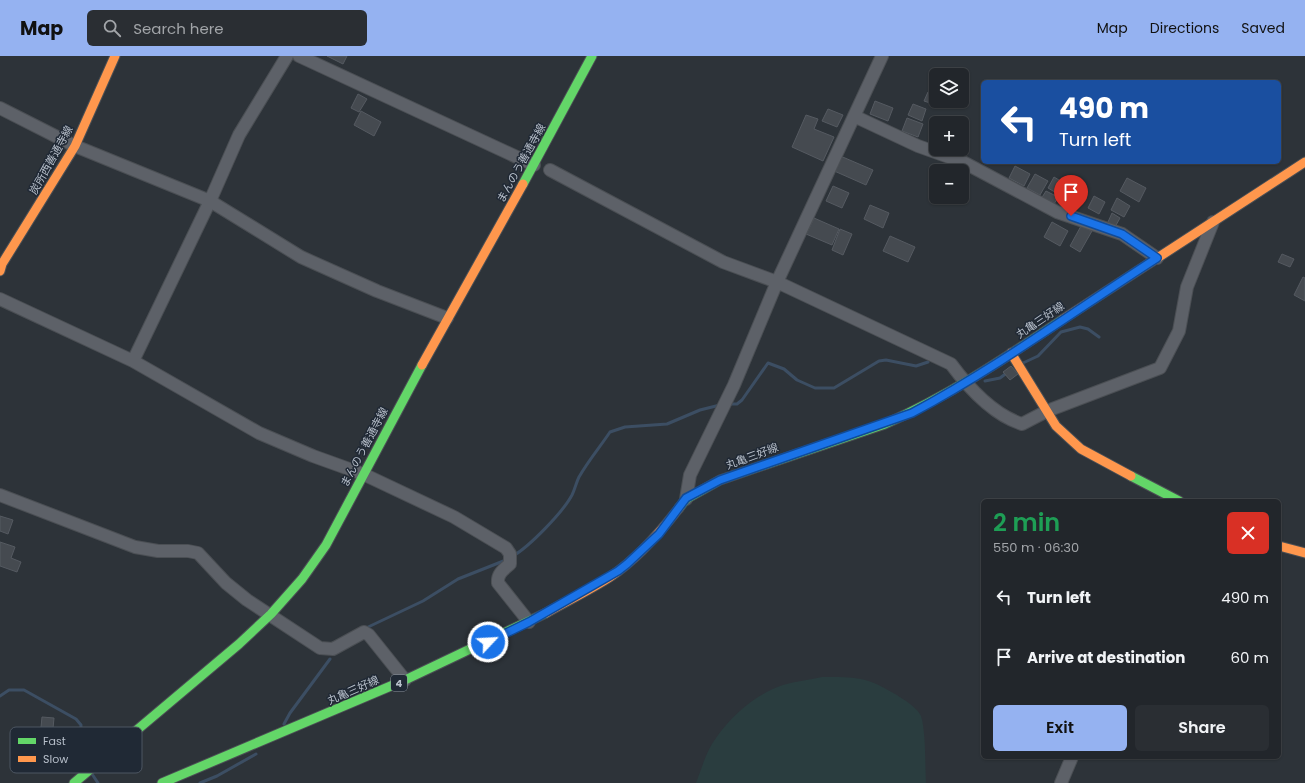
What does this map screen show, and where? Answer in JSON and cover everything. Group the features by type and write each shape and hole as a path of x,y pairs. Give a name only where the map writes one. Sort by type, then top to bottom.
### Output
{"main road":[{"name":"炭所西善通寺線","path":"0,271 2,264 75,146 115,56"},
{"name":"まんのう善通寺線","path":"140,727 239,644 271,614 302,579 326,545 446,318 534,165 592,56"},
{"name":"丸亀三好線","path":"162,783 405,680 529,622 610,577 627,564 659,534 686,498 720,480 912,413 1013,356 1157,258 1305,162"},
{"path":"1013,356 1056,426 1081,449 1175,499"},
{"path":"1281,547 1305,553"},
{"name":"まんのう善通寺線","path":"74,783 86,773"}],"street":[{"path":"133,361 210,201 239,135 286,56"},
{"path":"299,56 534,165"},
{"path":"686,498 690,475 728,398 777,282 882,56"},
{"path":"0,108 75,146 210,201 301,257 377,291 446,318"},
{"path":"854,116 918,146 963,162 1057,212 1122,234 1157,258"},
{"path":"550,170 723,262 777,282 951,364 965,383 1010,420 1022,424 1047,411 1160,368 1179,331 1187,287 1214,221"},
{"path":"0,299 133,361 259,433 313,456 363,474 454,517 506,548 510,554 510,564 501,571 497,578 498,583 529,622"},
{"path":"0,496 135,547 158,552 188,551 198,553 226,583 247,600 271,614 320,648 333,649 364,632 369,635 405,680"},
{"path":"1061,783 1071,759"}],"shaded area":[{"path":"822,677 848,677 868,681 879,685 900,697 918,711 921,716 924,731 926,783 696,783 707,754 713,743 722,729 745,706 763,694 783,685"}],"building":[{"path":"327,56 347,56 343,64"},
{"path":"928,92 929,92 929,103 924,101"},
{"path":"358,94 367,99 359,112 351,108"},
{"path":"875,101 893,108 888,121 870,114"},
{"path":"913,104 926,109 922,121 908,115"},
{"path":"828,109 843,115 837,127 822,121"},
{"path":"361,111 381,122 374,136 354,125"},
{"path":"806,115 818,119 814,129 834,137 823,161 792,147"},
{"path":"907,118 923,124 918,137 902,131"},
{"path":"838,155 873,170 866,185 832,170"},
{"path":"1015,166 1030,174 1024,186 1009,178"},
{"path":"1035,174 1048,181 1040,195 1027,188"},
{"path":"1054,177 1069,186 1063,197 1048,188"},
{"path":"1127,178 1146,188 1139,202 1120,191"},
{"path":"833,186 849,193 842,208 826,201"},
{"path":"1046,191 1058,197 1053,206 1041,199"},
{"path":"1070,195 1078,199 1071,212 1063,208"},
{"path":"1094,196 1105,202 1099,214 1088,208"},
{"path":"1117,198 1130,206 1124,217 1111,210"},
{"path":"870,205 889,213 883,228 864,219"},
{"path":"1112,213 1120,218 1115,227 1108,222"},
{"path":"814,218 839,229 832,245 806,234"},
{"path":"1052,222 1068,231 1060,246 1044,237"},
{"path":"1081,226 1092,231 1080,252 1070,246"},
{"path":"840,229 852,234 843,255 832,250"},
{"path":"890,236 915,247 908,262 883,251"},
{"path":"1282,254 1294,259 1290,267 1278,262"},
{"path":"1303,277 1305,278 1305,301 1294,295"},
{"path":"1011,366 1018,374 1010,380 1003,372"},
{"path":"0,516 13,520 8,534 0,531"},
{"path":"0,542 15,547 11,558 21,562 17,572 0,566"},
{"path":"42,717 54,718 53,727 41,727"}],"waterway":[{"path":"1023,363 1038,356 1061,332 1080,327 1088,329 1099,337"},
{"path":"728,404 737,404 742,400 768,363 784,369 797,380 815,388 834,388 879,361 886,360 916,366 928,362"},
{"path":"985,381 1000,378 1008,372"},
{"path":"513,556 537,537 568,502 578,479 610,432 625,427 667,424 700,410 720,405"},
{"path":"366,628 423,601 458,579 506,560"},
{"path":"284,724 290,713 330,659"},
{"path":"0,696 9,690 24,690 76,719 81,727"},
{"path":"200,783 217,776 256,754"},
{"path":"92,774 98,783"}],"traffic: fast":[{"path":"523,184 592,56"},
{"path":"679,508 686,499 720,480 885,424 909,413 976,376 1062,320"},
{"path":"140,727 239,644 271,614 302,579 326,545 422,365"},
{"path":"1131,476 1175,499"},
{"path":"162,783 405,680 546,613"},
{"path":"74,783 86,773"}],"traffic: slow":[{"path":"0,271 2,264 75,146 115,56"},
{"path":"1062,320 1305,162"},
{"path":"422,365 523,184"},
{"path":"1011,353 1056,426 1081,449 1131,476"},
{"path":"546,613 595,586 620,570 647,546 679,508"},
{"path":"1281,547 1305,553"}],"route":[{"path":"488,642 529,622 610,577 627,564 659,534 686,498 720,480 885,424 912,413 994,365 1157,258 1122,234 1071,216"}]}
